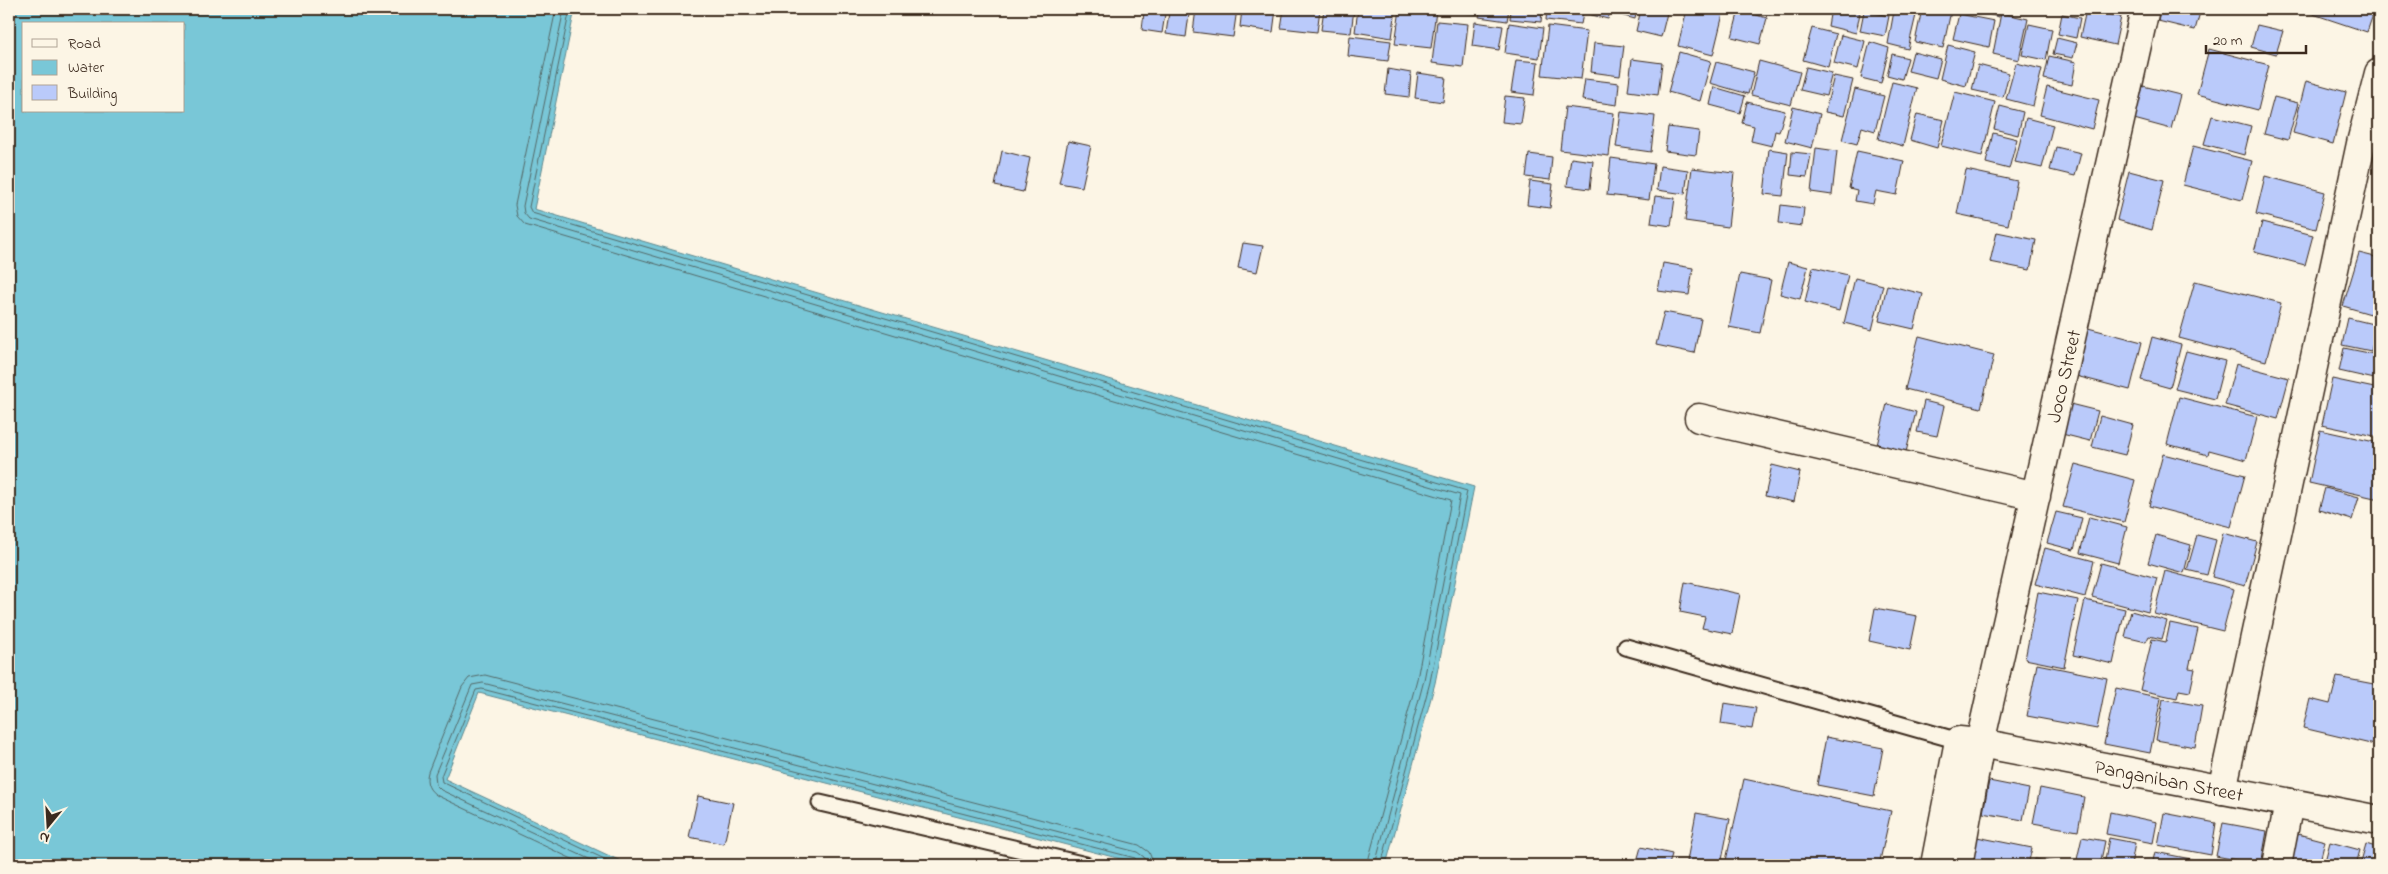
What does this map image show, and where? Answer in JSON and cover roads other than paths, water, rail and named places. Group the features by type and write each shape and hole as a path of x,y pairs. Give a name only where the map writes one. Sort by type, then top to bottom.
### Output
{"street":[{"name":"Joco Street","path":"1969,742 2036,496 2146,9"},
{"path":"2222,790 2373,119 2379,73"},
{"path":"1699,418 2036,496"},
{"path":"1935,865 1969,742"},
{"path":"1958,865 1969,742"},
{"name":"Panganiban Street","path":"1969,742 2379,820"},
{"path":"2277,865 2289,803"}],"lane":[{"path":"1626,647 1969,742"},
{"path":"820,803 1086,865"}],"water":[{"path":"9,9 575,9 534,209 1474,487 1435,683 1386,865 1144,865 479,693 445,779 629,865 9,865"}]}
